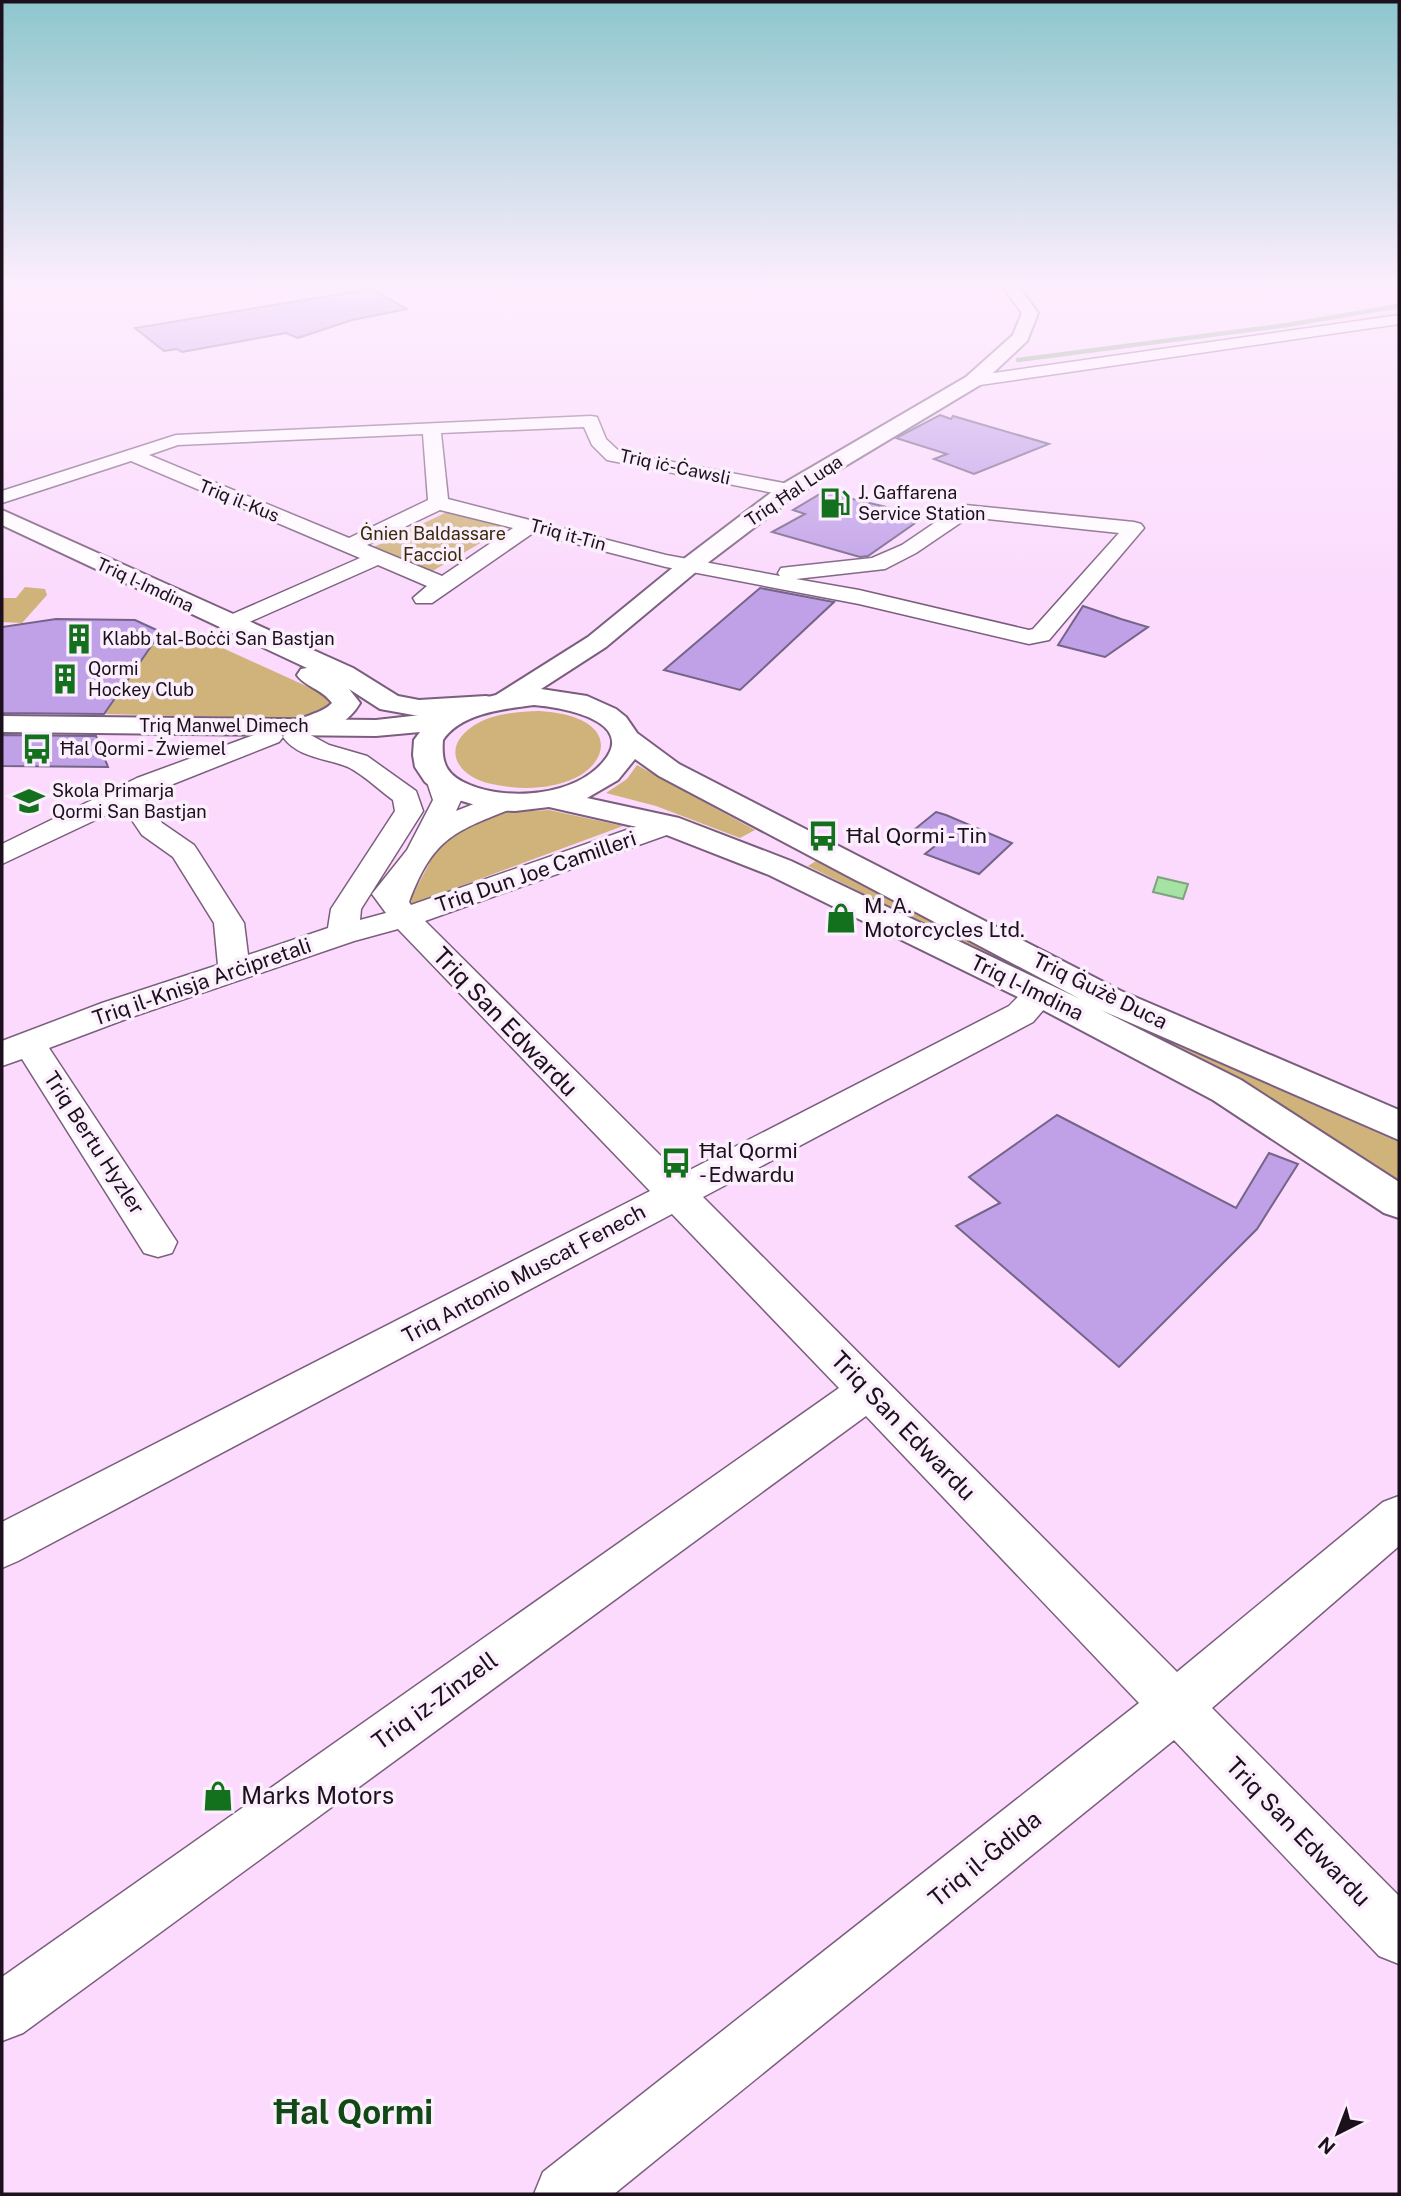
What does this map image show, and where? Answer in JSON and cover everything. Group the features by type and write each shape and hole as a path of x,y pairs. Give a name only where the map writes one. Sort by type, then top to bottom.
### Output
{"main road":[{"name":"Triq Ħal Luqa","path":"496,702 597,642 689,566 789,490 957,390"},
{"name":"Triq l-Imdina","path":"2,517 229,624 344,674 390,703 419,708 534,697 565,699 592,707"},
{"name":"Triq l-Imdina","path":"2,531 332,685 346,703 342,711 333,718 291,733"},
{"name":"Triq Ħal Luqa","path":"592,707 583,676 597,642"},
{"path":"434,773 426,749 432,734 446,721 496,702"},
{"name":"Triq Ġużè Duca","path":"592,707 620,726 626,739 669,770 1108,999 1399,1126"},
{"name":"Triq Manwel Dimech","path":"2,724 291,733 446,721"},
{"name":"Triq Manwel Dimech","path":"2,737 205,749 291,733 369,744 434,773 455,790 478,797 504,802 552,799"},
{"path":"552,799 585,789 609,775 624,757 626,739"},
{"name":"Triq l-Imdina","path":"552,799 668,825 780,868 1041,994 1227,1090 1399,1202"}],"street":[{"name":"Triq iċ-Ċawsli","path":"2,497 176,440 591,421 598,441 614,456 789,490"},
{"path":"348,546 438,503 432,428"},
{"name":"Triq il-Kus","path":"131,454 444,585"},
{"name":"Triq it-Tin","path":"438,503 689,566 745,577 859,597 1029,637 1041,635 1134,527 965,511 909,549 877,564 745,577"},
{"path":"422,600 531,525"},
{"path":"229,624 377,558"},
{"path":"291,733 320,751 358,762 406,797 409,811 346,909 343,934"},
{"path":"2,855 128,793 205,749"},
{"path":"343,934 370,913 404,877 429,840 447,800 434,773"},
{"path":"128,793 152,829 184,851 229,923 234,971"},
{"path":"429,840 461,819 504,802"},
{"name":"Triq Dun Joe Camilleri","path":"404,919 668,825"},
{"path":"404,877 394,902 404,919"},
{"name":"Triq il-Knisja Arċipretali","path":"16,1049 114,1011 343,934 404,919"},
{"name":"Triq San Edwardu","path":"404,919 869,1390 1399,1936"},
{"name":"Triq Antonio Muscat Fenech","path":"2,1546 1021,1014 1041,994"},
{"name":"Triq Bertu Hyzler","path":"16,1049 158,1242"},
{"name":"Triq iz-Zinzell","path":"2,2012 869,1390"},
{"name":"Triq il-Ġdida","path":"565,2194 1176,1706 1399,1517"}],"green space":[{"name":"Ġnien Baldassare Facciol","path":"457,512 502,524 506,528 431,572 374,547 445,513"},
{"path":"25,587 45,589 47,595 22,623 2,622 2,598 16,598"},
{"path":"205,640 326,695 332,706 304,719 105,714 151,646 193,647"},
{"path":"539,711 576,718 591,726 598,734 601,742 598,758 585,772 555,785 524,788 480,781 470,776 457,761 457,744 473,726 496,716"},
{"path":"637,765 755,830 740,838 656,806 606,793 627,779"},
{"path":"549,810 623,826 407,906 443,837 496,813"},
{"path":"816,861 1074,996 1179,1046 1399,1142 1399,1188 1331,1139 981,952 808,866"}],"shaded area":[{"path":"1158,877 1188,884 1183,899 1153,892"}],"building":[{"path":"940,415 951,419 953,416 1049,444 974,474 934,459 947,454 896,438"},
{"path":"823,492 916,514 912,517 921,519 868,556 860,557 772,532 805,514 793,510"},
{"path":"760,588 834,602 740,690 664,670"},
{"path":"1083,606 1148,627 1105,657 1058,645"},
{"name":"Qormi Hockey Club","path":"56,619 135,620 161,632 104,714 2,713 2,627"},
{"path":"2,735 96,736 108,767 2,766"},
{"path":"936,812 1012,843 979,874 925,854 935,846 925,841 929,837 915,829"},
{"path":"1057,1115 1236,1208 1269,1153 1298,1164 1257,1229 1119,1367 956,1226 1000,1203 969,1177"}],"place":[{"name":"J. Gaffarena Service Station","path":"835,503"},
{"name":"Klabb tal-Boċċi San Bastjan","path":"79,639"},
{"name":"Qormi Hockey Club","path":"65,679"},
{"name":"Ħal Qormi - Żwiemel","path":"37,749"},
{"name":"Skola Primarja Qormi San Bastjan","path":"29,801"},
{"name":"Ħal Qormi - Tin","path":"823,836"},
{"name":"M. A. Motorcycles Ltd.","path":"841,918"},
{"name":"Ħal Qormi - Edwardu","path":"676,1163"},
{"name":"Marks Motors","path":"218,1796"}],"district":[{"name":"Ħal Qormi","path":"353,2112"}]}
